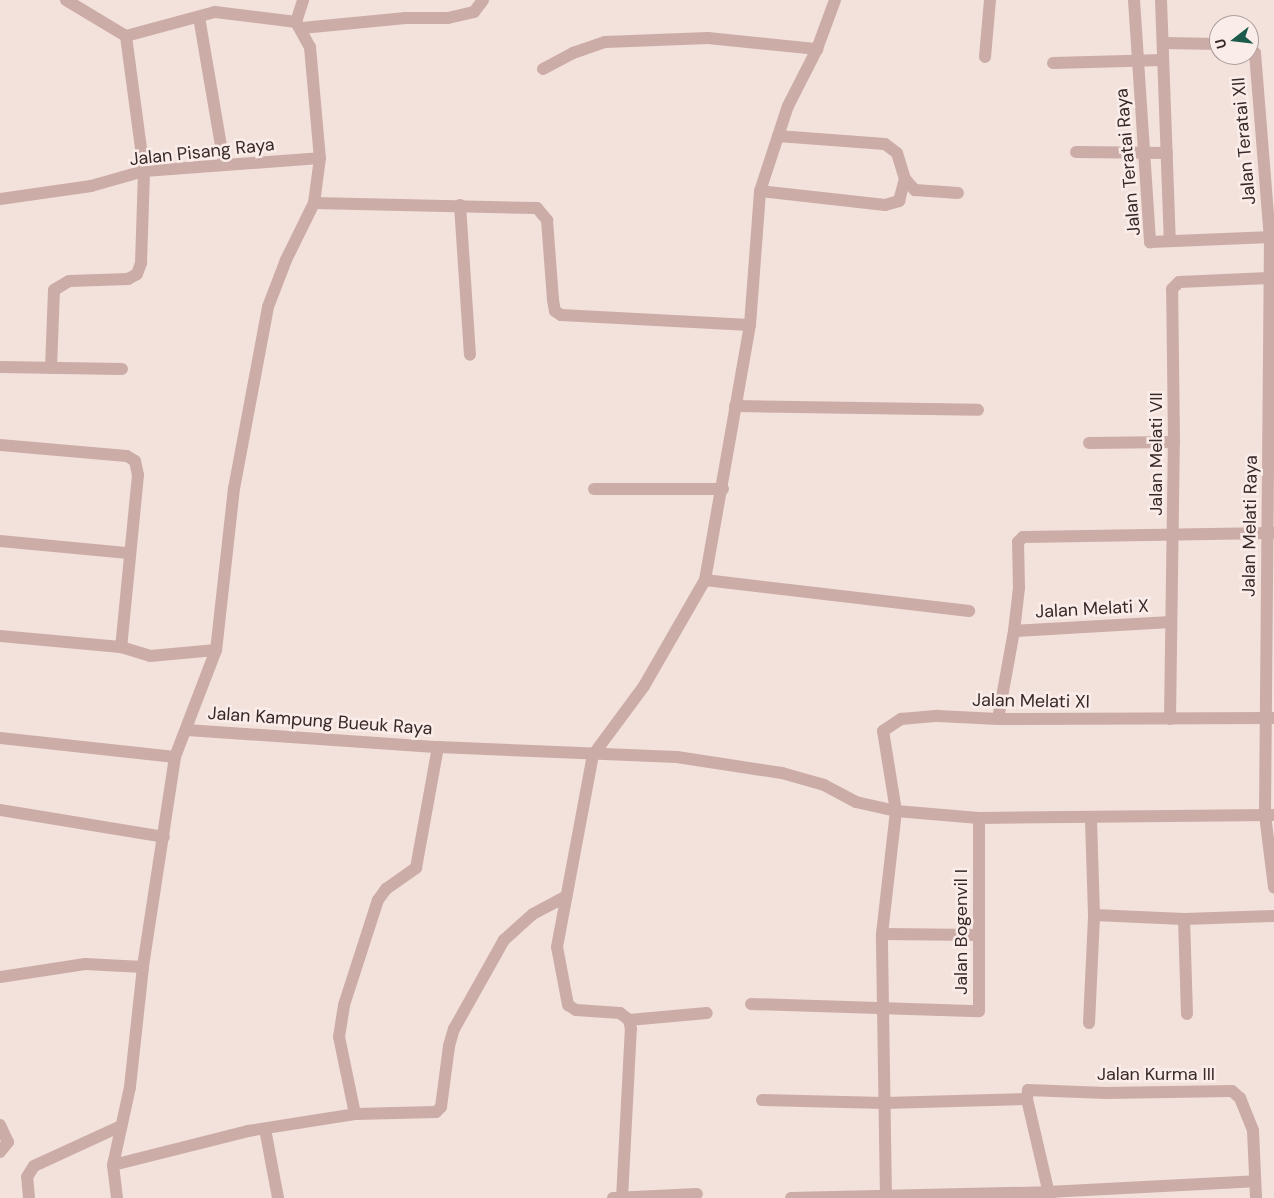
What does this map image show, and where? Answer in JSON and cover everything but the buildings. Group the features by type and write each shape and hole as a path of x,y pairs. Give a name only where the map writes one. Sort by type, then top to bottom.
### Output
{"street":[{"path":"66,0 126,36 199,17 215,6 299,25 406,18 448,18 474,12 483,0"},
{"path":"299,25 303,0"},
{"path":"697,1194 619,1198 631,1029 629,1020 620,1013 572,1009 565,1001 558,947 593,755 644,686 705,580 723,489 735,406 750,325 760,190 788,106 817,49 835,0"},
{"path":"985,57 990,0"},
{"name":"Jalan Teratai Raya","path":"1134,0 1142,152 1150,242 1170,241 1161,0"},
{"path":"199,17 224,164"},
{"name":"Jalan Kampung Bueuk Raya","path":"299,25 310,47 314,70 320,158 314,203 286,260 268,308 234,488 216,650 187,730 438,747 593,755 677,757 734,764 824,785 856,802 896,811 978,818 1269,815"},
{"path":"51,368 54,290 70,281 128,279 137,274 144,226 144,171 126,36"},
{"path":"543,70 573,53 605,42 708,38 817,49"},
{"path":"1163,43 1209,44"},
{"path":"1053,63 1163,60"},
{"name":"Jalan Teratai XII","path":"1256,65 1272,238"},
{"path":"760,190 885,205 899,200 905,180 897,153 885,144 778,136"},
{"path":"1076,152 1167,153"},
{"name":"Jalan Pisang Raya","path":"0,199 91,186 144,171 320,158"},
{"path":"905,180 919,191 958,193"},
{"path":"314,203 537,208 543,212 548,226 553,300 555,311 561,315 750,325"},
{"path":"460,205 470,355"},
{"path":"1170,241 1272,238"},
{"name":"Jalan Melati Raya","path":"1272,238 1269,278 1271,347 1269,815 1274,886"},
{"name":"Jalan Melati VII","path":"1170,719 1174,442 1173,287 1183,282 1269,278"},
{"path":"0,367 122,369"},
{"path":"735,406 978,410"},
{"path":"1089,443 1174,442"},
{"path":"0,445 127,456 135,461 138,475 128,553 122,647"},
{"path":"594,488 723,489"},
{"path":"998,719 1014,631 1019,588 1018,542 1023,537 1270,533"},
{"path":"0,540 128,553"},
{"path":"705,580 969,611"},
{"name":"Jalan Melati X","path":"1014,631 1171,622"},
{"path":"0,636 122,647 150,656 216,650"},
{"name":"Jalan Melati XI","path":"896,811 883,731 901,719 938,716 998,719 1269,718"},
{"path":"117,1198 113,1165 130,1087 143,967 175,756 187,730"},
{"path":"0,738 175,756"},
{"path":"355,1114 339,1037 342,1013 378,900 386,889 416,868 438,747"},
{"path":"0,810 164,837"},
{"path":"886,1196 882,934 896,811"},
{"path":"1089,1023 1094,915 1091,817"},
{"name":"Jalan Bogenvil I","path":"882,1008 979,1010 978,818"},
{"path":"113,1165 265,1129 355,1114 439,1110 449,1046 454,1029 504,940 533,914 567,896"},
{"path":"1094,915 1184,919 1274,916"},
{"path":"1184,919 1187,1014"},
{"path":"882,934 979,935"},
{"path":"0,977 85,964 143,967"},
{"path":"752,1004 882,1008"},
{"path":"629,1020 707,1013"},
{"name":"Jalan Kurma III","path":"762,1100 885,1103 1028,1094 1232,1091 1240,1098 1252,1131 1256,1198"},
{"path":"1028,1094 1049,1195"},
{"path":"0,1124 8,1142 0,1152"},
{"path":"29,1198 27,1177 34,1166 121,1126"},
{"path":"265,1129 278,1198"},
{"path":"791,1198 1049,1195 1255,1181"}]}
